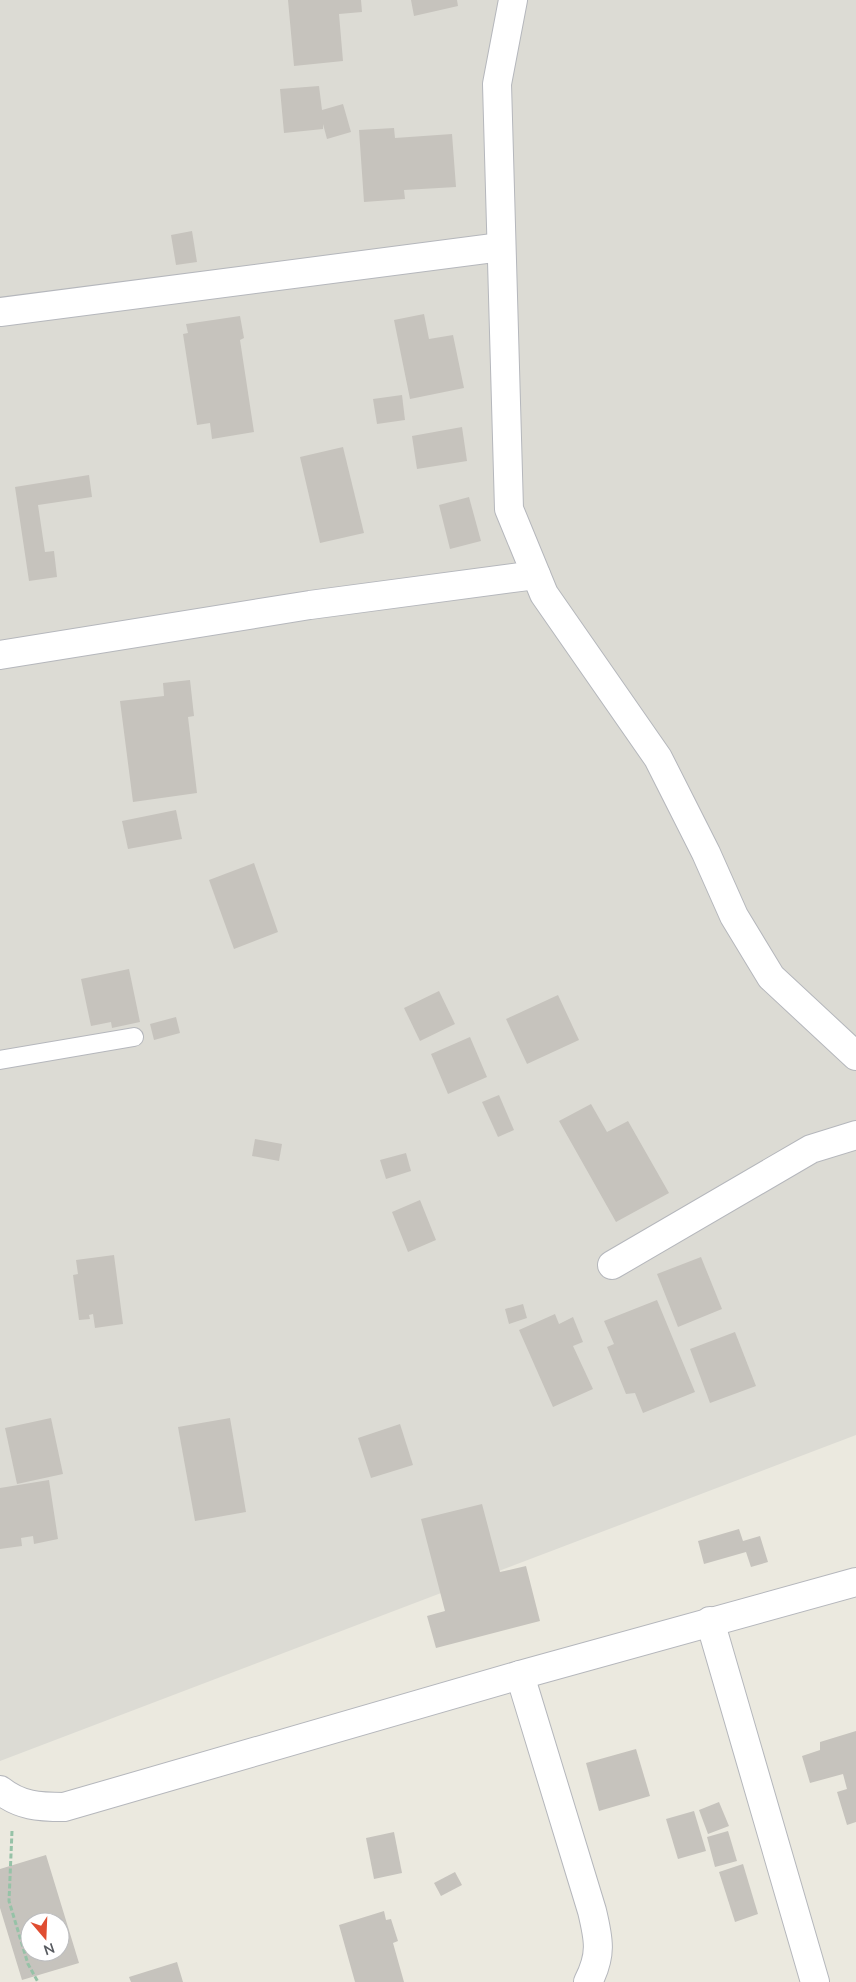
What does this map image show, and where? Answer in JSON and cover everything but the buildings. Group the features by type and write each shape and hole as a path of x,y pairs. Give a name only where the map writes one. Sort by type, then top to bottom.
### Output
{"street":[{"path":"513,0 497,84 508,509 544,594 658,758 706,853 734,916 771,977 856,1056"},
{"path":"0,312 501,247"},
{"path":"0,655 310,605 536,575"},
{"path":"612,1266 811,1149 856,1135"},
{"path":"5,1794 36,1807 64,1807 710,1621 856,1582"},
{"path":"710,1621 815,1982"},
{"path":"520,1675 592,1911 598,1939 597,1964 588,1982"}],"lane":[{"path":"0,1060 134,1037"}],"path":[{"path":"5,1794 13,1837 9,1901 28,1964 38,1982"}],"shaded area":[{"path":"0,0 856,0 856,1435 0,1761"}]}
